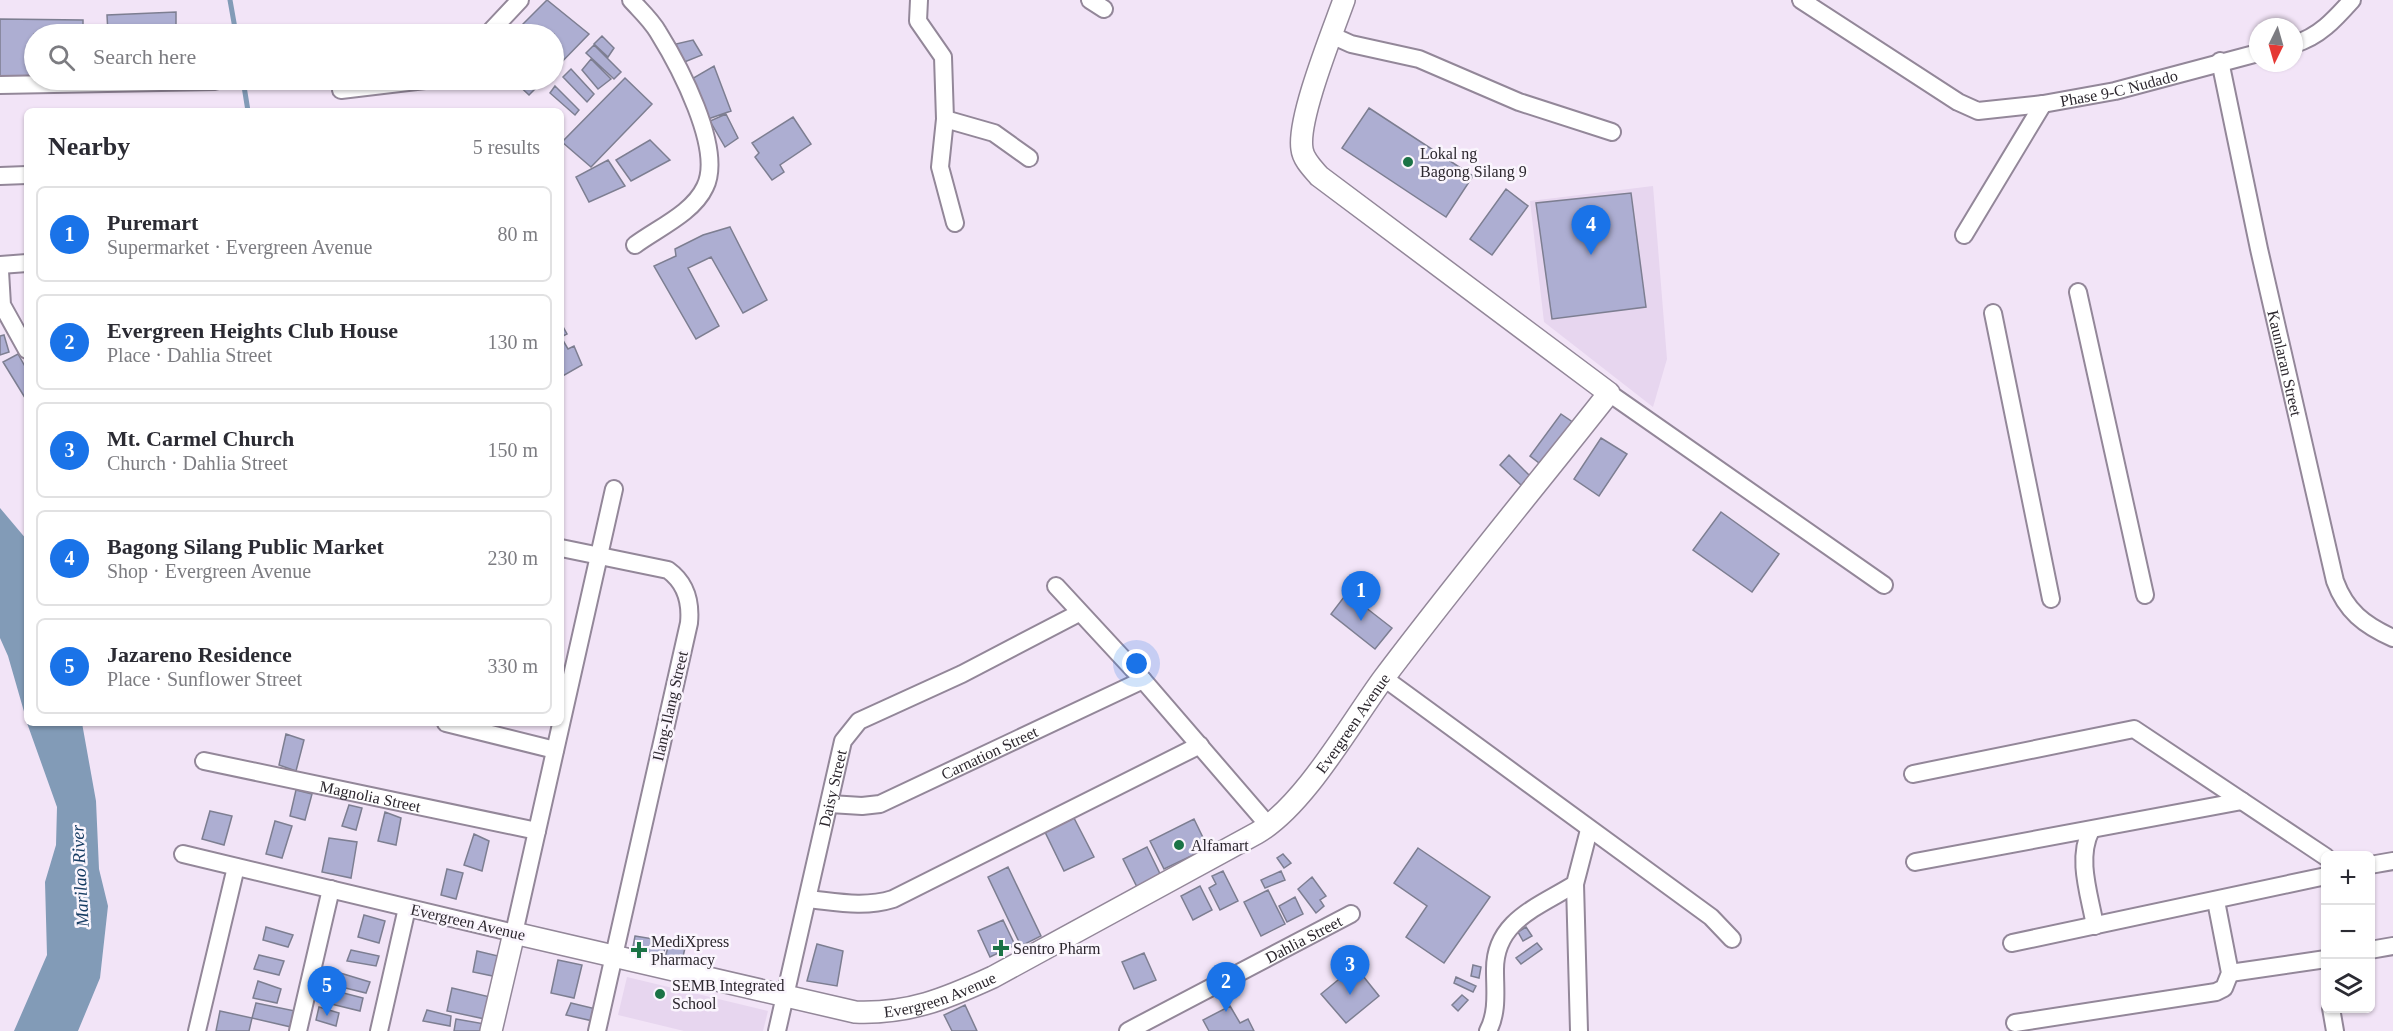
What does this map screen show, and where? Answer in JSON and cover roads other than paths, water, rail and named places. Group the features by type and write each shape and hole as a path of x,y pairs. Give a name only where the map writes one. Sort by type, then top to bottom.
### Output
{"street":[{"path":"497,24 520,0"},
{"path":"631,0 657,30 679,71 701,122 710,166 706,185 695,203 635,245"},
{"path":"919,0 918,21 943,57 945,119 940,167 955,223"},
{"path":"1344,0 1311,98 1301,145 1302,152 1319,176 1609,393 1884,585"},
{"name":"Phase 9-C Nudado","path":"1801,0 1959,102 1978,111 2043,104 2115,91 2249,54"},
{"path":"2303,42 2331,24 2352,0"},
{"path":"1331,35 1351,44 1419,59 1519,102 1612,132"},
{"name":"Kaunlaran Street","path":"2220,61 2259,249 2335,581 2343,602 2359,620 2393,638"},
{"path":"0,85 24,85"},
{"path":"1964,236 2043,104"},
{"path":"945,119 994,133 1029,158"},
{"path":"0,176 24,175"},
{"path":"0,265 24,263"},
{"path":"0,271 1,305 24,344"},
{"path":"2078,292 2145,595"},
{"path":"1993,313 2051,599"},
{"name":"Evergreen Avenue","path":"183,854 615,955 786,998 855,1012 883,1013 910,1010 949,997 993,977 1269,826 1295,802 1384,678 1609,393"},
{"path":"564,711 614,489"},
{"name":"Ilang-Ilang Street","path":"564,550 668,570 680,578 691,605 689,623 597,1031"},
{"path":"1056,586 1143,680 1269,826"},
{"name":"Daisy Street","path":"777,1031 843,741 859,721 962,674 1079,613"},
{"path":"1384,678 1711,917 1732,939"},
{"name":"Carnation Street","path":"830,804 862,806 880,804 1143,680"},
{"path":"458,726 555,750"},
{"path":"491,1031 560,726"},
{"path":"1913,774 2134,729 2321,854"},
{"path":"808,899 876,904 893,899 1200,745"},
{"name":"Magnolia Street","path":"204,761 537,831"},
{"path":"1915,862 2242,801"},
{"path":"1579,1031 1575,884 1589,830"},
{"path":"2091,830 2086,840 2084,862 2095,926"},
{"path":"2375,864 2393,861"},
{"path":"197,1031 236,867"},
{"path":"2012,943 2321,877"},
{"path":"1488,1031 1495,1005 1495,955 1505,930 1575,884"},
{"path":"298,1031 331,889"},
{"path":"2015,1023 2216,992 2224,988 2230,973 2216,901"},
{"path":"379,1031 407,908"},
{"name":"Dahlia Street","path":"1128,1031 1351,914"},
{"path":"2375,949 2393,946"},
{"path":"2230,973 2321,963"},
{"path":"2332,1013 2335,1031"}],"water":[{"path":"0,508 24,536 24,712 8,656 0,638"},
{"name":"Marilao River","path":"28,726 83,726 96,801 99,869 108,906 100,978 78,1031 14,1031 47,955 45,882 56,845 57,807"}],"waterway":[{"path":"230,0 234,24"},
{"path":"245,90 248,108"}],"place":[{"name":"Lokal ng Bagong Silang 9","path":"1408,162"},
{"name":"Bagong Silang Public Market","path":"1591,255"},
{"name":"Puremart","path":"1361,621"},
{"name":"Alfamart","path":"1179,845"},
{"name":"Sentro Pharm","path":"1001,948"},
{"name":"MediXpress Pharmacy","path":"639,950"},
{"name":"SEMB Integrated School","path":"660,994"},
{"name":"Mt. Carmel Church","path":"1350,995"},
{"name":"Evergreen Heights Club House","path":"1226,1012"},
{"name":"Jazareno Residence","path":"327,1016"}]}
